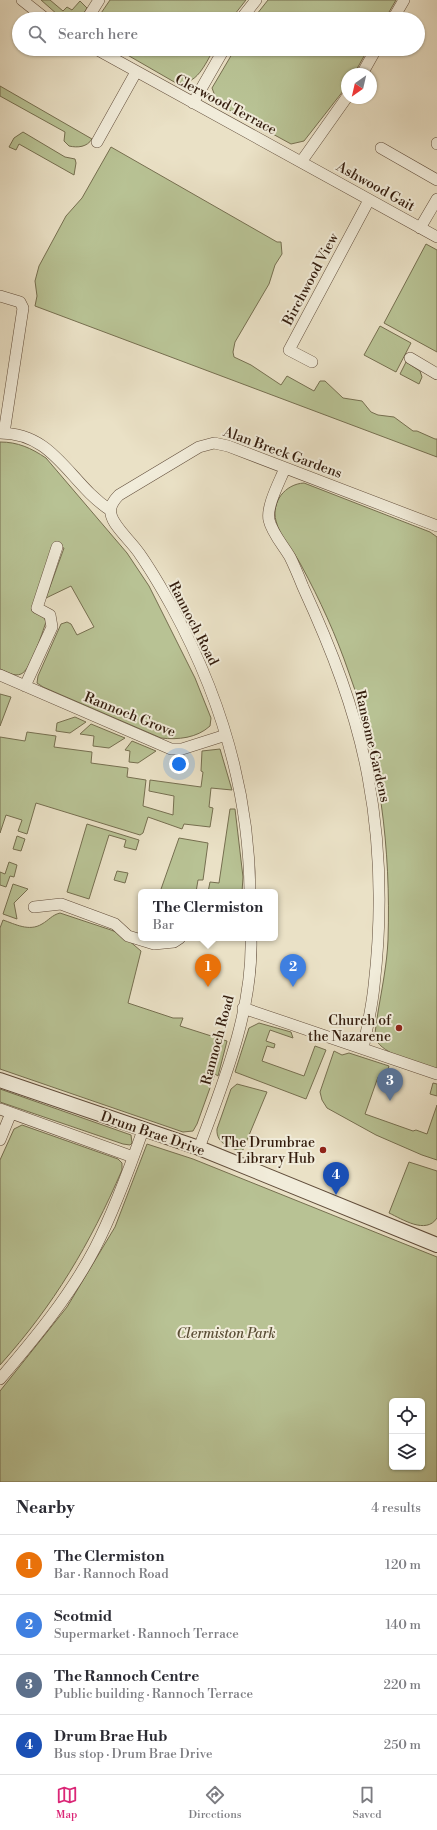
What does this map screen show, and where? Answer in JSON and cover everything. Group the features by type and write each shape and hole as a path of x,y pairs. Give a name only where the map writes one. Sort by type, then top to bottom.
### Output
{"street":[{"path":"22,0 37,12"},
{"path":"91,12 99,0"},
{"path":"247,12 256,0"},
{"path":"397,12 404,0"},
{"name":"Clerwood Terrace","path":"108,56 301,162"},
{"path":"193,103 220,56"},
{"path":"365,68 372,56"},
{"path":"97,142 136,72"},
{"path":"301,162 342,104"},
{"path":"380,148 437,180"},
{"name":"Ashwood Gait","path":"301,162 437,237"},
{"path":"420,228 437,199"},
{"name":"Birchwood View","path":"312,362 289,350 369,200"},
{"name":"Rannoch Road","path":"0,296 20,302 23,308 2,433 26,436 44,446 92,495 110,510 113,520 138,552 172,607 205,678 226,735 234,763 244,808 250,889"},
{"path":"410,358 437,374"},
{"name":"Alan Breck Gardens","path":"110,510 112,504 119,495 199,447 214,443 228,446 437,526"},
{"name":"Ransome Gardens","path":"284,468 269,509 269,519 273,529 289,556 322,628 350,705 368,776 376,830 380,891 377,953 374,988 363,1049"},
{"path":"25,686 52,627 50,615 37,608 57,547"},
{"name":"Rannoch Grove","path":"0,675 171,749 182,749 226,735"},
{"path":"34,907 61,904 116,924 128,936 138,939"},
{"path":"144,941 154,944 176,941"},
{"name":"Rannoch Road","path":"199,1148 229,1062 243,1008 247,988 251,941"},
{"path":"243,1008 437,1074"},
{"name":"Drum Brae Drive","path":"0,1080 199,1148 437,1245"},
{"name":"Drum Brae Drive","path":"0,1110 133,1157"},
{"path":"0,1140 11,1113"},
{"path":"0,1379 32,1341 66,1296 95,1249 115,1203 143,1130"}],"green space":[{"path":"41,0 50,0 63,11 67,7 72,10 80,1 87,8 85,12 55,12"},
{"path":"110,0 246,0 237,12 102,12"},
{"path":"268,0 396,0 389,12 259,12"},
{"path":"129,56 210,56 200,73 195,78 183,83 176,83"},
{"path":"231,56 364,56 357,68 341,68 341,94 304,141 291,144 218,104 212,88"},
{"path":"0,86 92,139 88,144 82,146 69,146 64,141 65,132 0,96"},
{"path":"23,132 65,157 75,159 76,163 74,175 19,144 16,150 9,147 14,138"},
{"path":"111,147 277,242 281,242 282,254 275,265 269,284 235,342 233,352 234,357 251,365 281,385 287,376 314,391 320,381 325,381 343,398 362,401 371,412 378,415 394,417 413,431 417,431 437,439 437,457 35,306 37,296 35,281 39,266 66,216 82,198"},
{"path":"426,244 437,250 437,352 384,323"},
{"path":"380,326 411,343 396,372 364,355"},
{"path":"406,362 420,371 422,377 419,384 400,374"},
{"path":"0,442 24,446 46,458 127,553 149,586 195,678 211,718 210,726 205,730 193,736 174,739 161,738 43,687 37,683 38,676 61,624 67,622 71,624 77,635 94,627 71,586 46,598 64,548 54,545 33,612 44,617 46,622 29,666 19,675 10,674 0,669"},
{"path":"304,483 430,532 437,537 437,1069 403,1058 386,1050 375,1038 388,940 388,872 381,804 369,738 360,705 344,659 315,591 281,533 276,521 276,507 281,495 285,490 297,484"},
{"path":"0,694 11,697 0,726"},
{"path":"75,717 86,722 70,733 56,731 57,723"},
{"path":"91,724 125,738 109,748 93,746 94,736 80,734"},
{"path":"27,732 56,736 54,747 92,752 91,763 128,768 127,777 146,780 143,806 173,815 174,796 149,791 150,780 201,787 203,772 201,771 202,751 220,749 232,790 211,788 209,807 213,808 210,827 184,824 182,829 148,817 143,833 140,835 36,803 27,834 18,831 22,820 6,815 0,833 0,737 25,741"},
{"path":"132,741 156,751 138,763 129,762 130,751 125,750"},
{"path":"230,809 235,809 243,877 242,889 209,889 210,882 219,883"},
{"path":"87,824 139,840 136,850 124,847 126,840 109,835 89,899 67,892"},
{"path":"17,836 25,839 21,851 13,849"},
{"path":"179,838 208,843 203,880 198,880 196,889 161,889"},
{"path":"9,862 17,865 14,877 10,876 6,887 0,885 0,872 5,874"},
{"path":"117,871 128,873 125,883 114,880"},
{"path":"13,884 28,889 14,903 17,919 3,914"},
{"path":"60,913 121,934 141,951 128,1003 173,1018 183,1018 180,1026 227,1041 218,1076 215,1074 197,1124 193,1131 183,1132 0,1069 0,928 3,920 22,926 32,927 42,924"},
{"path":"259,1023 291,1032 293,1038 270,1030 266,1041 275,1044 274,1048 267,1046 262,1061 304,1076 315,1046 326,1050 306,1099 235,1072 249,1028"},
{"path":"334,1051 342,1055 349,1053 389,1066 385,1079 378,1077 365,1114 413,1131 416,1130 427,1134 437,1105 437,1160 376,1135 327,1108 322,1100 320,1092"},
{"path":"433,1083 437,1084 437,1096 430,1094"},
{"path":"237,1084 267,1092 242,1152 221,1142 217,1134 217,1129 231,1089"},
{"path":"0,1089 131,1135 132,1143 130,1145 123,1144 0,1102"},
{"path":"22,1125 118,1159 122,1163 122,1170 97,1223 69,1273 37,1320 0,1365 0,1160 14,1129"},
{"name":"Clermiston Park","path":"147,1144 193,1159 437,1257 437,1482 0,1482 0,1391 67,1307 115,1227"},
{"path":"409,1162 437,1171 437,1218 432,1223 427,1225 407,1222 389,1213"}],"place":[{"name":"The Clermiston","path":"208,987"},
{"name":"Scotmid","path":"293,987"},
{"name":"Church of the Nazarene","path":"399,1028"},
{"name":"The Rannoch Centre","path":"390,1101"},
{"name":"The Drumbrae Library Hub","path":"323,1150"},
{"name":"Drum Brae Hub","path":"336,1195"}]}
